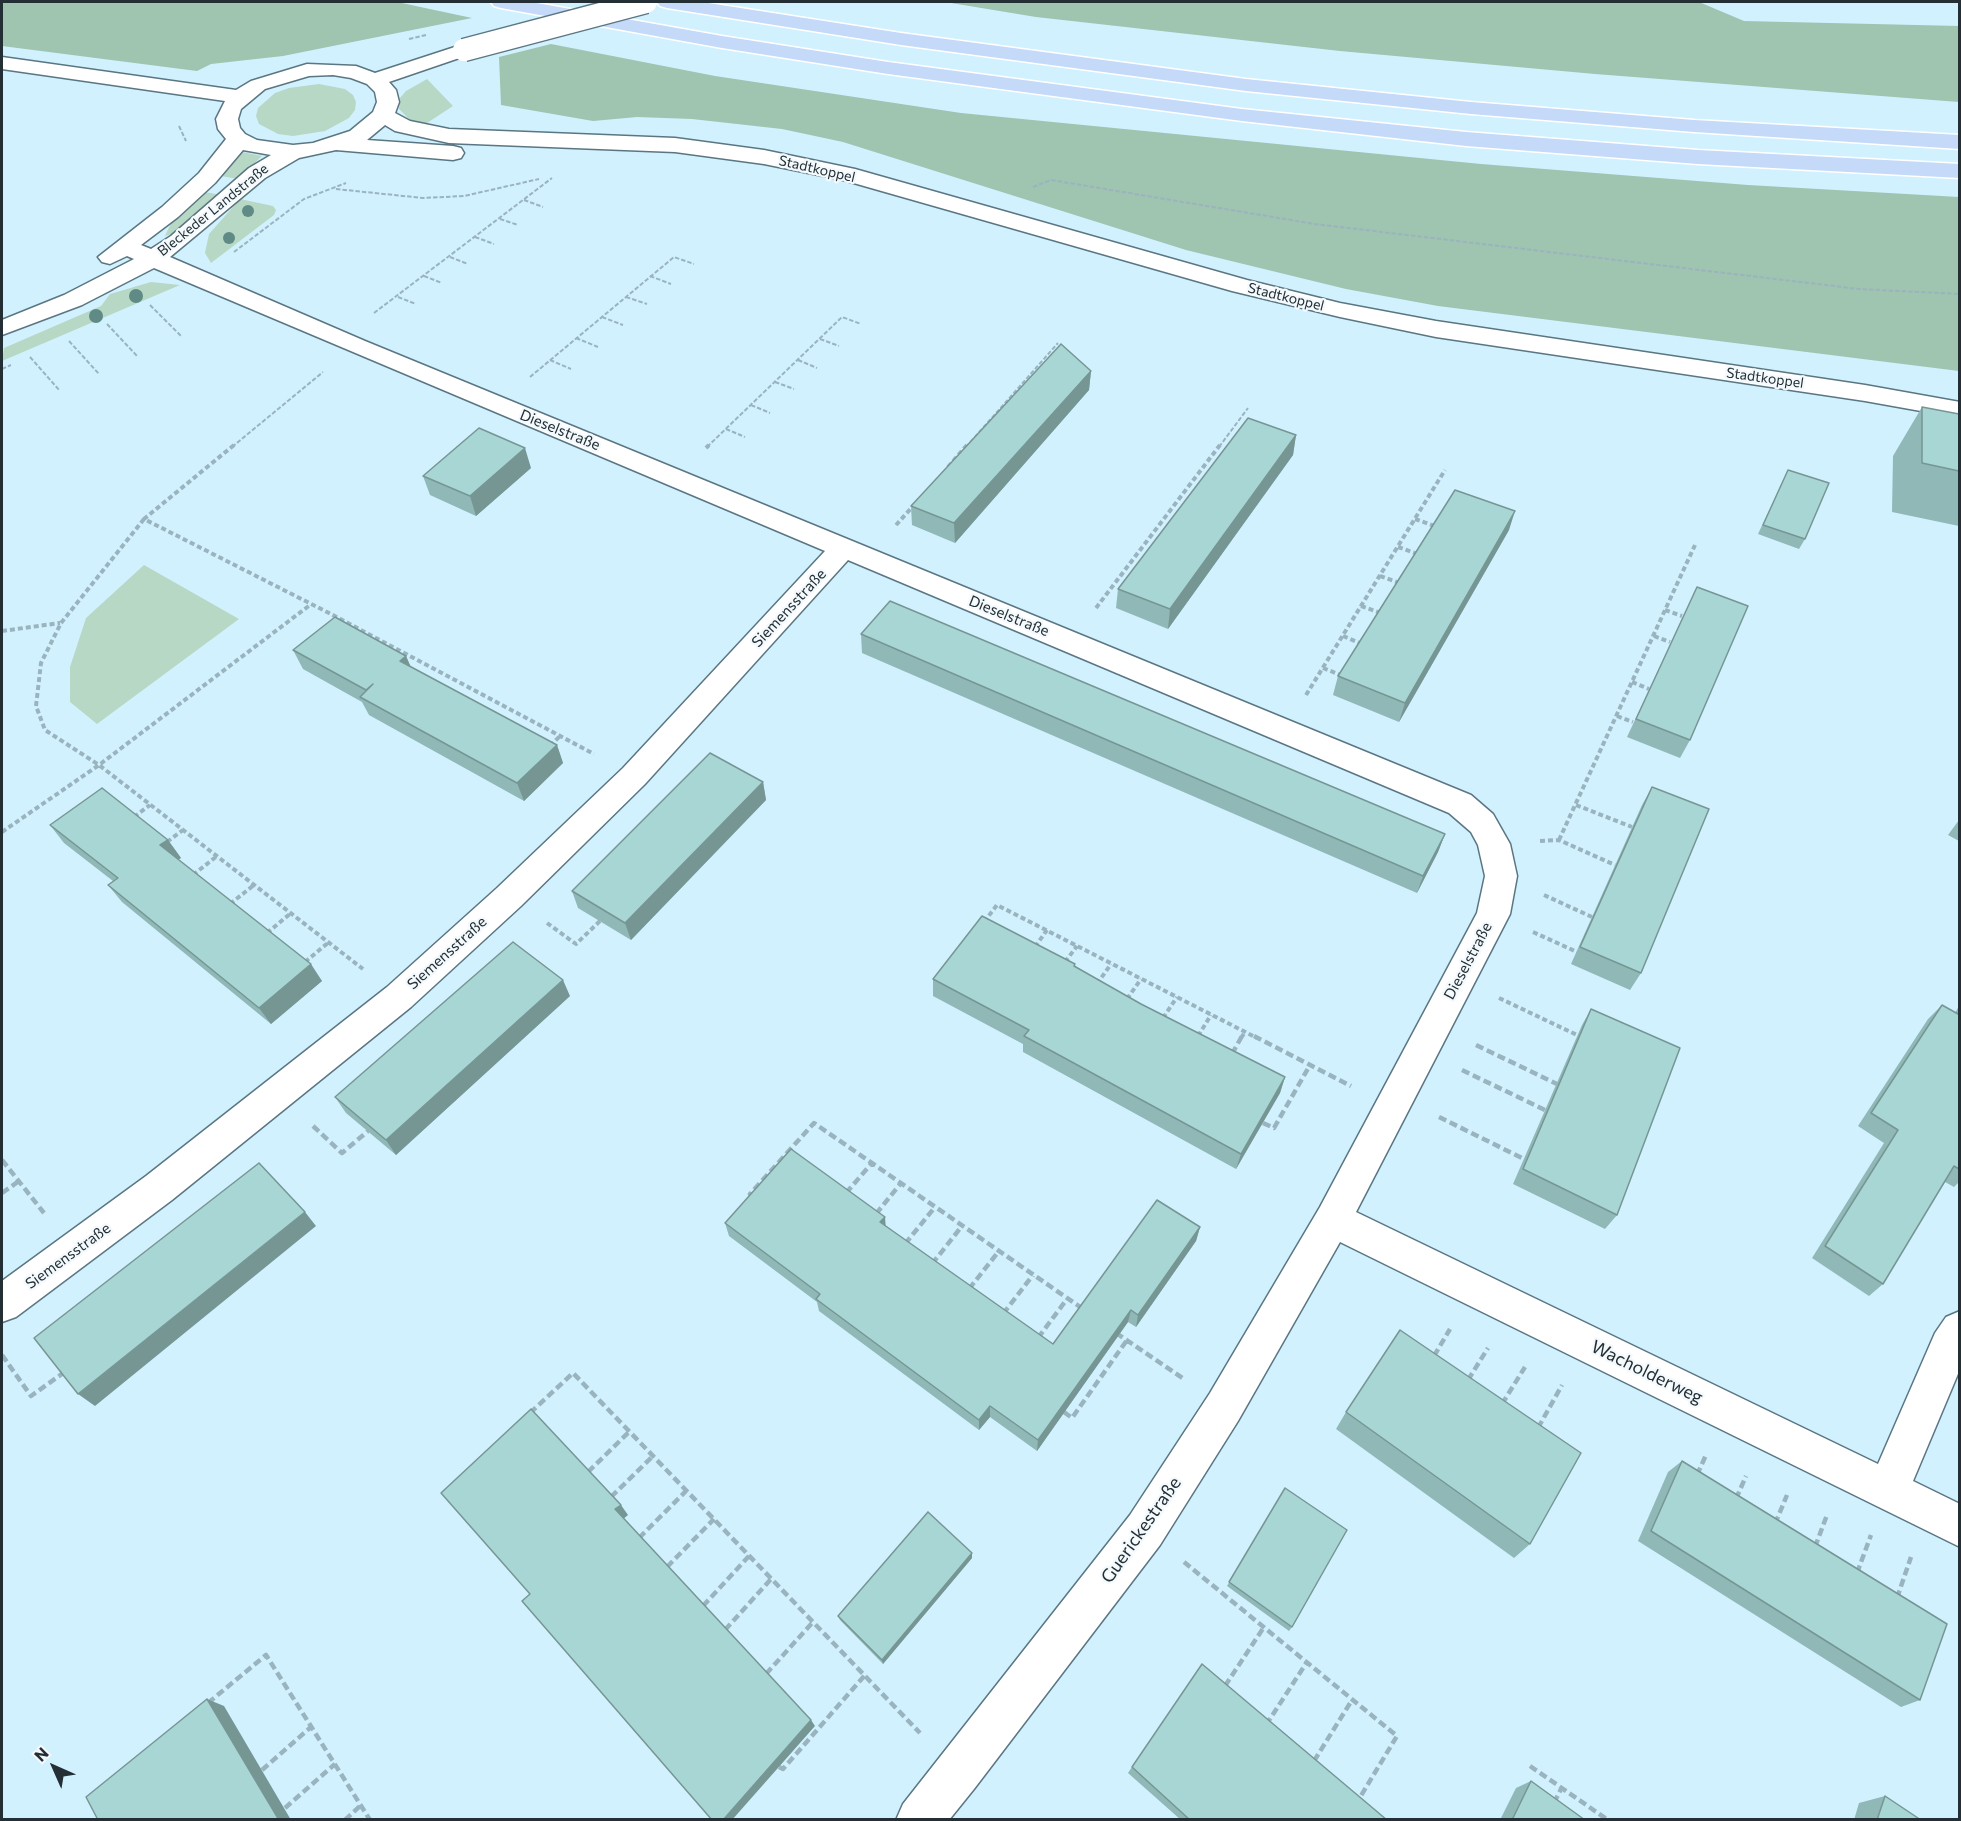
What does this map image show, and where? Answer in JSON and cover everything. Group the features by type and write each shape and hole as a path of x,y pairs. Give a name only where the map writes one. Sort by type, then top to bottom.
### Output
{"highway":[{"path":"501,2 722,42 877,66 1242,115 1466,139 1698,157 1959,171"},
{"path":"667,2 901,39 1246,85 1530,113 1959,141"}],"street":[{"path":"374,80 464,50 646,2"},
{"path":"2,63 240,97"},
{"path":"307,70 356,72 374,80 385,90 388,102 383,115 373,126 339,144 293,152 270,151 237,139 229,129 227,119 231,108 240,97 258,85 307,70"},
{"name":"Stadtkoppel","path":"383,115 403,126 449,136 675,145 753,155 847,174 1240,286 1340,310 1436,329 1865,393 1959,410"},
{"name":"Bleckeder Landstraße","path":"2,319 83,275 126,247 207,178 233,148 237,139"},
{"name":"Stadtkoppel","path":"339,144 395,150 477,154 561,152 622,144"},
{"name":"Bleckeder Landstraße","path":"2,328 73,300 154,258 179,241 257,173 293,152"},
{"name":"Dieselstraße","path":"126,247 201,277 348,342 1460,804 1482,823 1494,844 1501,876 1492,914 1333,1219"},
{"name":"Siemensstraße","path":"2,1304 75,1252 280,1094 399,997 509,897 634,776 855,552"},
{"name":"Wacholderweg","path":"1333,1219 1944,1518"},
{"name":"Guerickestraße","path":"919,1820 958,1773 1145,1530 1224,1407 1333,1219"},
{"path":"1888,1490 1948,1347 1959,1330"}],"path":[{"path":"399,997 99,765 45,730 36,706 42,663 61,623 144,519 348,342 397,296 558,174"},
{"path":"978,211 1051,180 1327,226 1858,289 1959,294"},
{"path":"201,277 304,199"},
{"path":"524,200 543,207"},
{"path":"499,219 518,225"},
{"path":"475,237 494,244"},
{"path":"497,404 674,256 694,264"},
{"path":"449,257 468,264"},
{"path":"424,276 442,283"},
{"path":"650,276 670,284"},
{"path":"397,296 416,304"},
{"path":"626,297 647,304"},
{"path":"150,304 182,337"},
{"path":"602,317 623,325"},
{"path":"675,478 842,317 861,324"},
{"path":"106,323 138,357"},
{"path":"576,338 598,346"},
{"path":"820,339 839,346"},
{"path":"68,340 99,374"},
{"path":"946,468 1059,343"},
{"path":"30,357 60,391"},
{"path":"550,360 572,369"},
{"path":"798,360 817,368"},
{"path":"1024,381 1031,384"},
{"path":"775,382 794,390"},
{"path":"1004,404 1010,407"},
{"path":"751,405 770,413"},
{"path":"1071,642 1248,408"},
{"path":"982,428 989,431"},
{"path":"726,429 745,437"},
{"path":"1217,448 1225,451"},
{"path":"960,452 967,455"},
{"path":"1284,730 1445,470"},
{"path":"1198,473 1206,476"},
{"path":"1178,500 1186,503"},
{"path":"855,552 917,502 923,504"},
{"path":"144,519 634,776"},
{"path":"1415,519 1438,527"},
{"path":"1157,526 1165,530"},
{"path":"1615,865 1559,840 1695,546"},
{"path":"1398,547 1421,555"},
{"path":"1137,555 1144,557"},
{"path":"1380,576 1403,584"},
{"path":"1115,583 1123,586"},
{"path":"2,832 99,765 310,605"},
{"path":"1361,606 1385,614"},
{"path":"1665,610 1682,616"},
{"path":"2,631 61,623"},
{"path":"1342,636 1366,645"},
{"path":"1654,636 1670,642"},
{"path":"367,642 372,637"},
{"path":"401,660 407,655"},
{"path":"1323,668 1346,677"},
{"path":"436,683 445,676"},
{"path":"1632,682 1649,689"},
{"path":"476,705 485,697"},
{"path":"1617,716 1633,722"},
{"path":"516,726 525,718"},
{"path":"543,752 560,736"},
{"path":"1576,804 1632,827"},
{"path":"131,819 150,805"},
{"path":"164,844 183,830"},
{"path":"190,877 217,856"},
{"path":"227,906 254,885"},
{"path":"509,897 576,944 600,921"},
{"path":"977,931 997,905 1310,1065 1524,1159"},
{"path":"264,935 291,913"},
{"path":"1034,948 1047,930"},
{"path":"302,965 329,942"},
{"path":"1064,964 1077,946"},
{"path":"1095,987 1111,964"},
{"path":"1125,1002 1141,979"},
{"path":"1458,980 1577,1035"},
{"path":"1161,1021 1177,997"},
{"path":"1196,1039 1211,1015"},
{"path":"1230,1056 1245,1032"},
{"path":"1428,1038 1557,1084"},
{"path":"1428,1038 1545,1110"},
{"path":"1263,1123 1274,1128 1310,1065"},
{"path":"280,1094 342,1153 368,1131"},
{"path":"761,1201 750,1194 814,1123 1093,1316"},
{"path":"2,1160 75,1252"},
{"path":"842,1198 872,1163"},
{"path":"2,1193 19,1181"},
{"path":"872,1219 901,1183"},
{"path":"901,1250 935,1207"},
{"path":"928,1269 962,1226"},
{"path":"965,1295 999,1251"},
{"path":"999,1320 1033,1275"},
{"path":"1034,1344 1067,1298"},
{"path":"1464,1386 1514,1307"},
{"path":"1498,1410 1551,1325"},
{"path":"1110,1328 1224,1407"},
{"path":"1064,1412 1071,1418 1127,1340"},
{"path":"1534,1434 1586,1342"},
{"path":"2,1355 31,1396 67,1370"},
{"path":"525,1418 573,1373 958,1773"},
{"path":"588,1472 630,1431"},
{"path":"611,1497 653,1456"},
{"path":"639,1538 687,1491"},
{"path":"1893,1610 1944,1518"},
{"path":"667,1567 714,1519"},
{"path":"1145,1530 1397,1736 1356,1805"},
{"path":"703,1606 749,1556"},
{"path":"725,1630 771,1579"},
{"path":"766,1674 813,1622"},
{"path":"1221,1692 1264,1627"},
{"path":"203,1708 266,1655 370,1820"},
{"path":"1264,1728 1307,1662"},
{"path":"780,1767 783,1769 865,1675"},
{"path":"1310,1767 1352,1700"},
{"path":"262,1770 311,1727"},
{"path":"285,1808 335,1764"},
{"path":"1530,1766 1608,1820"},
{"path":"1550,1812 1562,1787"},
{"path":"345,1820 361,1805"}],"green space":[{"path":"2,2 397,2 472,18 283,56 211,64 197,71 2,46"},
{"path":"945,2 1699,2 1744,21 1959,26 1959,102 1595,74 1340,51 1036,17"},
{"path":"551,44 715,76 961,113 1481,164 1748,185 1959,197 1959,371 1438,306 1346,289 1186,250 843,142 782,129 692,119 637,117 593,121 501,105 499,57"},
{"path":"427,79 453,106 424,125 410,120 399,109 400,98 406,91"},
{"path":"319,84 345,89 353,95 356,102 355,110 349,118 325,131 293,136 278,134 259,124 256,116 258,108 275,93 289,88"},
{"path":"242,152 262,156 238,179 221,176"},
{"path":"205,192 221,195 172,234 165,236 171,223"},
{"path":"240,199 273,206 276,210 274,215 211,263 205,253 209,234"},
{"path":"151,282 180,285 2,361 4,348 101,306 110,294"},
{"path":"144,565 239,619 97,724 70,702 70,667 86,618"}],"building":[{"path":"1061,344 1091,371 954,523 911,506"},
{"path":"1922,407 1959,414 1959,471 1922,463"},
{"path":"1248,418 1296,435 1170,609 1118,589"},
{"path":"479,428 525,448 470,496 423,476"},
{"path":"1788,470 1829,483 1805,539 1763,525"},
{"path":"1455,490 1515,511 1405,703 1338,676"},
{"path":"1697,587 1748,606 1690,740 1636,719"},
{"path":"890,601 1445,834 1423,876 861,634"},
{"path":"335,617 406,656 400,661 557,745 517,783 360,697 373,684 366,690 293,650"},
{"path":"710,753 763,782 625,923 572,891"},
{"path":"1652,787 1709,809 1641,973 1580,947"},
{"path":"102,788 168,840 160,845 311,964 259,1008 108,885 118,878 50,825"},
{"path":"982,916 1075,964 1074,966 1141,1004 1285,1077 1241,1154 1024,1036 1029,1030 933,979"},
{"path":"513,942 563,980 386,1140 335,1097"},
{"path":"1942,1005 1959,1013 1959,1169 1954,1166 1883,1284 1825,1246 1898,1130 1871,1113"},
{"path":"1591,1009 1680,1048 1617,1215 1523,1169"},
{"path":"791,1149 885,1217 880,1222 1053,1344 1157,1200 1200,1227 1138,1315 1131,1310 1038,1440 990,1406 979,1420 816,1299 820,1294 725,1223"},
{"path":"259,1163 305,1212 78,1394 34,1338"},
{"path":"1400,1330 1581,1453 1530,1544 1346,1412"},
{"path":"531,1409 621,1505 615,1509 811,1720 723,1820 712,1820 522,1601 530,1594 441,1493"},
{"path":"1682,1461 1947,1624 1920,1700 1651,1531"},
{"path":"1285,1488 1347,1530 1292,1627 1229,1582"},
{"path":"928,1512 972,1553 882,1660 838,1616"},
{"path":"1202,1664 1387,1820 1190,1820 1132,1767"},
{"path":"207,1699 279,1820 98,1820 86,1797"},
{"path":"1531,1781 1585,1820 1512,1820"},
{"path":"1885,1796 1921,1820 1877,1820"}]}
